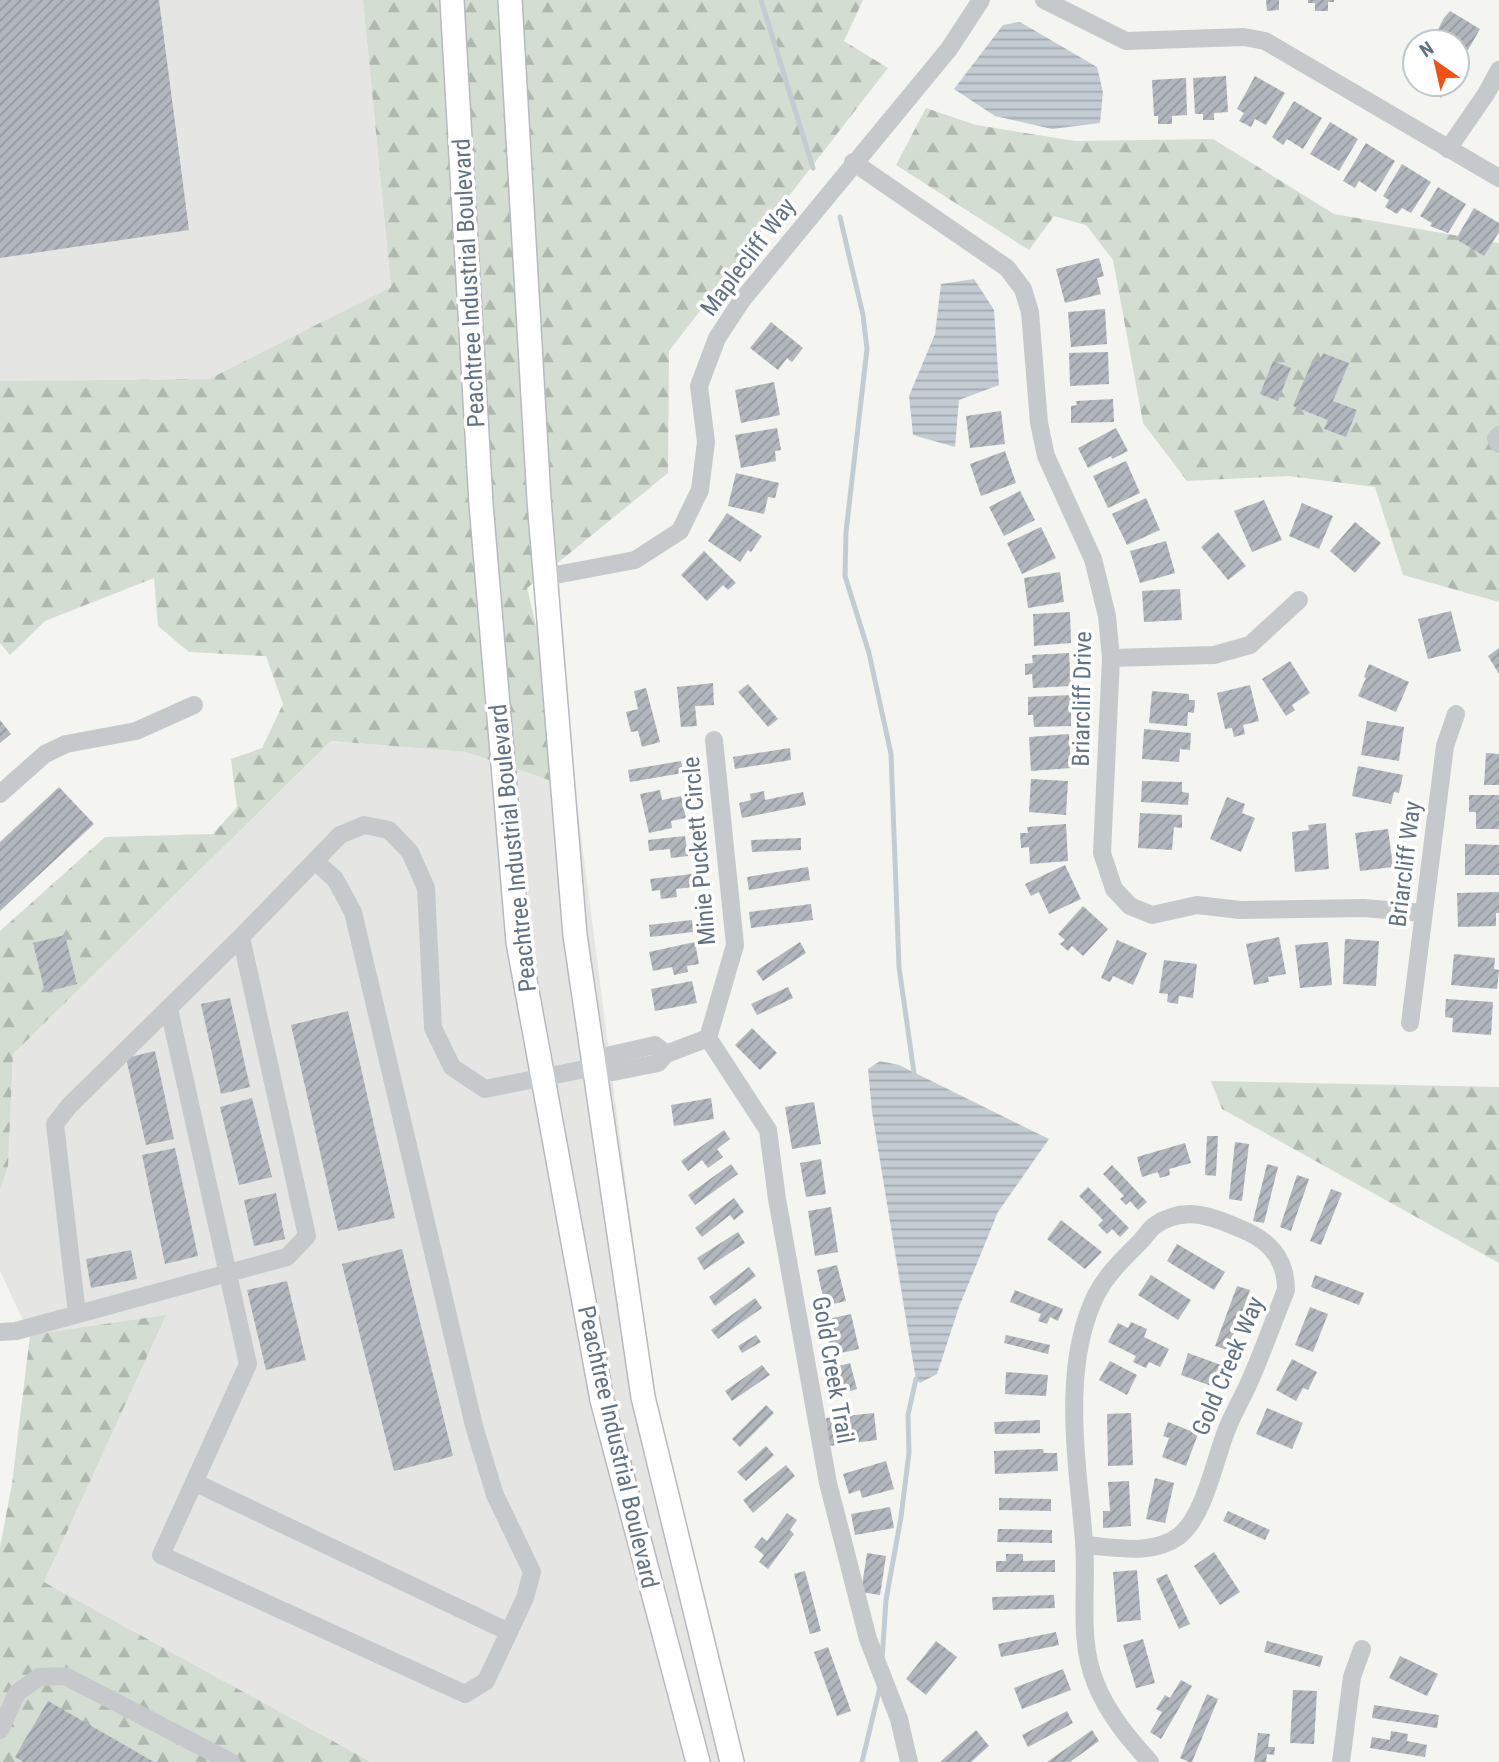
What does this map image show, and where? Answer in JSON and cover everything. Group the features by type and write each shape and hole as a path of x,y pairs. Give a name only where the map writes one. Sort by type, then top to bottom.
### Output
{"main road":[{"name":"Peachtree Industrial Boulevard","path":"452,0 483,532 518,942 602,1400 698,1762"},
{"name":"Peachtree Industrial Boulevard","path":"510,0 539,500 575,935 643,1397 732,1762"}],"street":[{"name":"Maplecliff Way","path":"545,577 635,561 680,531 701,490 706,442 699,386 716,338 742,300 853,162 949,49 981,0"},
{"path":"1044,0 1126,41 1244,37 1265,41 1499,178"},
{"path":"1448,149 1499,70"},
{"name":"Briarcliff Drive","path":"853,162 1007,268 1023,289 1030,312 1039,423 1046,457 1093,559 1107,616 1111,658 1102,853 1114,889 1130,906 1152,915 1197,905 1240,910 1364,908 1423,913"},
{"path":"1111,658 1214,655 1250,645 1299,600"},
{"path":"0,794 45,754 66,744 136,732 194,705"},
{"name":"Briarcliff Way","path":"1410,1023 1445,746 1456,714"},
{"name":"Minie Puckett Circle","path":"708,1038 735,945 713,740"},
{"path":"77,1314 55,1124 69,1106 241,937 340,835 364,825 389,830 410,852 426,888 433,1028 452,1066 485,1089 596,1067 613,1072 658,1063 666,1054 708,1038"},
{"path":"169,1009 248,1364 161,1555 465,1694 486,1681 525,1598 532,1572 495,1495 474,1426 354,912 335,880 315,861"},
{"path":"0,1332 16,1331 287,1257 307,1236 241,937"},
{"name":"Gold Creek Trail","path":"708,1038 768,1129 777,1199 828,1483 868,1639 899,1719 909,1762"},
{"name":"Gold Creek Way","path":"1084,1545 1142,1549 1161,1545 1178,1536 1196,1516 1228,1427 1286,1290 1286,1278 1281,1262 1261,1238 1215,1217 1198,1213 1182,1213 1166,1218 1152,1228 1109,1274 1086,1320 1075,1392 1074,1441 1084,1545 1084,1636 1095,1684 1123,1732 1150,1762"},
{"path":"194,1482 509,1632"},
{"path":"1341,1762 1352,1677 1363,1649"},
{"path":"0,1730 17,1693 39,1677 65,1676 231,1762"}],"shaded area":[{"path":"0,0 363,0 391,287 209,379 0,381"},
{"path":"1020,22 1097,67 1103,92 1100,123 1052,129 995,116 954,89 1003,25"},
{"path":"974,279 994,310 999,385 959,400 955,447 913,435 909,396 935,334 941,284"},
{"path":"331,741 466,752 575,789 644,1324 677,1547 743,1762 371,1762 44,1582 165,1316 30,1335 0,1271 0,1190 8,1166 13,1054"},
{"path":"880,1061 899,1065 1049,1139 998,1212 959,1307 937,1374 920,1383 916,1379 872,1112 868,1069"}],"green space":[{"path":"363,0 863,0 844,41 888,68 669,351 668,473 527,588 575,789 466,752 331,741 13,1054 8,1166 0,1190 0,931 105,837 213,834 237,807 231,759 262,748 283,704 266,656 189,652 158,626 154,578 45,621 10,655 0,643 0,381 209,379 391,287"},
{"path":"926,108 976,125 1075,141 1213,139 1334,214 1499,243 1499,602 1403,575 1375,487 1288,476 1187,481 1143,423 1113,260 1086,225 1054,216 1029,250 896,165"},
{"path":"1211,1081 1499,1087 1499,1263 1222,1109"},
{"path":"166,1315 44,1582 371,1762 0,1762 0,1547 12,1484 30,1335"}],"building":[{"path":"0,0 159,0 189,230 0,258"},
{"path":"1266,0 1279,0 1279,10 1267,11"},
{"path":"1308,0 1334,2 1328,2 1328,11 1315,11 1315,3 1308,3"},
{"path":"1450,11 1480,29 1471,45 1471,28 1439,28"},
{"path":"1226,76 1228,112 1214,113 1214,120 1203,120 1203,114 1195,114 1193,78"},
{"path":"1255,76 1285,93 1266,125 1255,119 1251,127 1239,121 1244,113 1237,109"},
{"path":"1186,78 1187,115 1172,116 1172,124 1158,124 1158,116 1154,116 1152,80"},
{"path":"1294,101 1322,118 1303,149 1287,139 1283,145 1272,137"},
{"path":"1330,122 1358,139 1339,171 1310,154"},
{"path":"1366,143 1395,161 1376,192 1359,181 1355,188 1343,181"},
{"path":"1402,164 1431,182 1411,213 1402,208 1397,214 1385,207 1389,200 1383,196"},
{"path":"1438,187 1466,204 1448,233 1430,226 1432,223 1420,216"},
{"path":"1474,208 1499,223 1499,232 1484,256 1456,239"},
{"path":"1099,258 1104,276 1097,278 1101,294 1065,303 1056,269"},
{"path":"1105,309 1107,344 1071,347 1068,312"},
{"path":"771,322 803,348 792,362 787,358 778,370 750,348"},
{"path":"1108,352 1109,384 1070,386 1069,353"},
{"path":"1323,353 1349,363 1333,401 1357,410 1346,437 1324,429 1328,420 1293,406 1313,359 1319,362"},
{"path":"1273,361 1291,368 1278,401 1260,394"},
{"path":"774,382 780,415 741,423 735,390"},
{"path":"1113,399 1114,422 1071,423 1071,406 1077,405 1076,401"},
{"path":"1001,411 1005,444 970,448 966,416"},
{"path":"777,428 781,450 775,451 776,461 741,468 735,435"},
{"path":"1116,428 1128,451 1088,468 1078,448"},
{"path":"1005,451 1016,483 981,496 970,464"},
{"path":"1126,461 1140,493 1108,508 1093,476"},
{"path":"736,473 779,483 775,498 768,497 764,514 728,506"},
{"path":"1020,491 1035,520 1004,536 989,507"},
{"path":"1146,498 1160,530 1127,545 1112,514"},
{"path":"1264,500 1282,540 1252,552 1234,511"},
{"path":"1302,503 1333,516 1319,549 1289,536"},
{"path":"727,513 762,536 740,562 708,541"},
{"path":"1355,522 1381,543 1355,573 1330,551"},
{"path":"1041,527 1056,558 1022,574 1007,543"},
{"path":"1218,532 1246,566 1228,580 1201,547"},
{"path":"1166,541 1175,573 1140,583 1130,551"},
{"path":"704,551 736,583 728,590 723,585 707,601 681,575"},
{"path":"1060,572 1064,602 1028,608 1024,578"},
{"path":"1180,589 1182,620 1144,622 1142,591"},
{"path":"1451,611 1461,651 1428,659 1418,619"},
{"path":"1070,612 1071,643 1034,646 1033,614"},
{"path":"1499,648 1499,674 1488,656"},
{"path":"1069,653 1071,686 1033,688 1032,674 1025,675 1025,664 1033,663 1032,655"},
{"path":"1290,661 1310,693 1292,705 1295,710 1286,716 1262,679"},
{"path":"1369,664 1409,682 1396,712 1358,696"},
{"path":"713,683 714,705 695,706 697,726 681,727 677,687"},
{"path":"748,684 778,719 768,727 738,692"},
{"path":"1250,685 1259,721 1243,725 1245,734 1234,737 1232,728 1225,729 1217,693"},
{"path":"646,688 660,742 642,747 638,731 631,732 626,712 638,709 634,691"},
{"path":"1152,691 1189,694 1189,700 1195,700 1194,713 1188,712 1187,726 1149,723"},
{"path":"1071,695 1071,726 1034,727 1033,715 1028,715 1028,697"},
{"path":"0,720 11,734 0,743"},
{"path":"1367,721 1404,727 1399,761 1361,755"},
{"path":"1144,729 1191,733 1190,750 1180,749 1179,762 1142,759"},
{"path":"1069,734 1071,768 1031,771 1029,737"},
{"path":"790,748 791,760 735,769 733,757"},
{"path":"1486,753 1499,754 1499,785 1484,785"},
{"path":"681,761 683,773 630,782 628,770"},
{"path":"1358,766 1403,775 1399,793 1394,792 1391,804 1352,796"},
{"path":"1031,779 1068,781 1066,815 1029,812"},
{"path":"1142,781 1182,782 1182,792 1189,793 1188,805 1141,802"},
{"path":"59,787 94,824 0,911 0,842"},
{"path":"660,790 662,800 681,796 686,818 671,821 672,828 649,833 640,794"},
{"path":"764,791 765,800 803,792 806,805 742,818 739,803 751,800 750,794"},
{"path":"1469,795 1499,795 1499,829 1476,829 1476,812 1469,812"},
{"path":"1227,797 1245,804 1242,813 1255,818 1241,852 1210,839"},
{"path":"1140,813 1182,815 1182,828 1174,827 1172,850 1138,848"},
{"path":"1326,823 1329,869 1295,872 1292,832 1309,830 1308,825"},
{"path":"1066,824 1068,861 1030,864 1029,847 1021,848 1020,833 1028,833 1027,827"},
{"path":"1388,829 1393,867 1360,871 1355,833"},
{"path":"685,836 688,856 671,858 670,849 649,851 648,840"},
{"path":"801,838 801,850 752,852 751,840"},
{"path":"1465,844 1499,845 1499,875 1465,875"},
{"path":"1065,865 1081,899 1049,914 1039,892 1031,896 1025,884"},
{"path":"808,867 810,880 749,890 747,877"},
{"path":"692,874 693,887 676,889 677,897 661,899 660,890 652,891 650,879"},
{"path":"1499,892 1496,926 1458,927 1457,893"},
{"path":"811,904 813,920 751,928 749,912"},
{"path":"1083,906 1108,929 1083,956 1072,946 1068,951 1060,944 1065,940 1058,934"},
{"path":"692,920 693,932 650,937 649,925"},
{"path":"65,935 77,984 45,992 33,943"},
{"path":"1279,937 1286,974 1268,977 1269,982 1254,985 1246,944"},
{"path":"1345,939 1379,941 1376,986 1343,984"},
{"path":"1117,940 1147,953 1133,985 1113,976 1110,982 1101,978"},
{"path":"695,942 699,964 687,966 688,972 674,975 672,967 653,971 649,952"},
{"path":"800,942 806,953 763,981 756,971"},
{"path":"1328,942 1332,985 1300,988 1295,945"},
{"path":"1454,954 1495,958 1494,969 1499,970 1497,989 1451,985"},
{"path":"1164,960 1197,964 1193,998 1179,996 1178,1004 1167,1002 1168,994 1159,993"},
{"path":"692,981 697,1003 655,1011 651,989"},
{"path":"788,987 793,998 757,1015 751,1004"},
{"path":"230,998 250,1087 221,1094 201,1004"},
{"path":"1446,999 1493,1002 1491,1035 1452,1032 1453,1018 1445,1017"},
{"path":"348,1011 395,1218 338,1231 291,1025"},
{"path":"752,1028 777,1053 760,1070 735,1045"},
{"path":"155,1051 174,1139 146,1145 126,1058"},
{"path":"252,1098 272,1177 239,1185 220,1107"},
{"path":"711,1098 714,1119 674,1126 671,1105"},
{"path":"814,1102 821,1144 792,1149 785,1107"},
{"path":"724,1130 730,1139 717,1149 723,1157 708,1168 702,1160 688,1171 681,1161"},
{"path":"1207,1136 1218,1136 1216,1176 1205,1175"},
{"path":"1235,1142 1249,1144 1242,1201 1229,1199"},
{"path":"1185,1143 1191,1163 1169,1169 1170,1175 1160,1178 1158,1172 1142,1177 1137,1157"},
{"path":"175,1148 198,1256 165,1264 142,1155"},
{"path":"821,1159 826,1194 806,1197 800,1163"},
{"path":"731,1164 738,1174 695,1205 688,1195"},
{"path":"1267,1164 1278,1167 1264,1223 1253,1221"},
{"path":"1112,1165 1147,1202 1138,1210 1130,1201 1126,1205 1120,1199 1124,1196 1103,1174"},
{"path":"1297,1175 1309,1179 1291,1231 1280,1227"},
{"path":"1088,1187 1129,1228 1120,1237 1112,1229 1107,1234 1098,1225 1103,1220 1079,1196"},
{"path":"1331,1189 1342,1193 1321,1245 1310,1241"},
{"path":"276,1193 285,1239 254,1246 244,1200"},
{"path":"734,1198 744,1212 734,1220 730,1215 702,1237 695,1228"},
{"path":"831,1207 838,1252 815,1256 808,1211"},
{"path":"1061,1220 1102,1252 1085,1269 1047,1239"},
{"path":"738,1232 745,1243 704,1270 697,1258"},
{"path":"1177,1244 1225,1272 1214,1290 1167,1261"},
{"path":"402,1249 453,1456 394,1471 342,1264"},
{"path":"131,1250 137,1279 91,1288 86,1259"},
{"path":"837,1265 846,1301 825,1306 817,1270"},
{"path":"749,1267 756,1276 715,1306 709,1297"},
{"path":"1151,1275 1191,1300 1178,1320 1138,1295"},
{"path":"1315,1275 1364,1293 1359,1305 1311,1287"},
{"path":"287,1281 306,1360 266,1370 247,1290"},
{"path":"1237,1286 1250,1290 1228,1350 1215,1346"},
{"path":"1015,1290 1063,1309 1058,1321 1050,1317 1047,1324 1038,1321 1041,1314 1010,1302"},
{"path":"755,1298 762,1308 718,1339 711,1330"},
{"path":"1310,1307 1328,1314 1313,1352 1295,1345"},
{"path":"851,1314 859,1349 832,1355 824,1320"},
{"path":"1131,1322 1147,1329 1144,1337 1169,1349 1160,1367 1149,1362 1146,1368 1133,1362 1136,1356 1108,1342 1118,1323 1128,1328"},
{"path":"756,1335 761,1342 742,1353 738,1346"},
{"path":"1006,1335 1050,1345 1048,1354 1004,1343"},
{"path":"1188,1353 1221,1365 1214,1387 1181,1375"},
{"path":"1292,1359 1317,1372 1308,1390 1303,1388 1296,1401 1276,1390"},
{"path":"1110,1361 1137,1375 1127,1395 1099,1380"},
{"path":"850,1363 857,1389 838,1395 831,1368"},
{"path":"762,1365 770,1375 732,1401 725,1391"},
{"path":"1006,1372 1048,1375 1046,1396 1005,1394"},
{"path":"766,1405 774,1413 740,1447 732,1439"},
{"path":"1267,1408 1303,1423 1292,1449 1256,1434"},
{"path":"874,1413 877,1440 829,1446 826,1418"},
{"path":"1131,1413 1133,1465 1108,1466 1107,1414"},
{"path":"1040,1420 1040,1433 995,1434 994,1422"},
{"path":"1168,1422 1198,1434 1186,1466 1162,1457 1169,1438 1163,1436"},
{"path":"766,1446 774,1455 746,1481 737,1472"},
{"path":"1043,1449 1044,1453 1057,1453 1058,1471 995,1474 994,1451"},
{"path":"886,1461 894,1489 862,1498 860,1490 849,1494 843,1474"},
{"path":"786,1465 795,1476 753,1513 743,1500"},
{"path":"1155,1478 1174,1483 1165,1523 1146,1519"},
{"path":"1129,1481 1131,1526 1103,1528 1103,1511 1110,1511 1108,1482"},
{"path":"999,1498 1051,1499 1051,1511 999,1510"},
{"path":"890,1507 894,1528 855,1535 851,1514"},
{"path":"1228,1511 1270,1530 1265,1540 1223,1521"},
{"path":"787,1513 797,1520 790,1530 794,1534 768,1569 759,1562 764,1555 754,1547 762,1537 767,1541"},
{"path":"998,1529 1052,1530 1052,1543 997,1542"},
{"path":"1214,1552 1240,1592 1220,1605 1194,1566"},
{"path":"867,1553 886,1556 880,1595 861,1592"},
{"path":"1006,1554 1023,1554 1023,1561 1055,1560 1055,1572 996,1572 996,1561 1006,1561"},
{"path":"1137,1570 1141,1620 1117,1622 1113,1572"},
{"path":"805,1571 821,1631 810,1634 794,1574"},
{"path":"1167,1574 1190,1624 1179,1629 1156,1579"},
{"path":"1054,1595 1055,1608 993,1610 992,1597"},
{"path":"1056,1632 1059,1645 1001,1657 998,1644"},
{"path":"1143,1639 1155,1683 1136,1688 1123,1645"},
{"path":"936,1641 957,1657 926,1695 906,1679"},
{"path":"1267,1641 1323,1656 1320,1667 1264,1652"},
{"path":"828,1647 851,1711 837,1716 814,1652"},
{"path":"1400,1656 1438,1674 1427,1696 1389,1678"},
{"path":"1063,1669 1071,1690 1022,1709 1014,1688"},
{"path":"1181,1680 1192,1686 1161,1739 1150,1732 1162,1712 1156,1709 1165,1695 1170,1698"},
{"path":"1293,1690 1317,1691 1314,1744 1290,1743"},
{"path":"1207,1694 1218,1699 1192,1762 1189,1762 1180,1758"},
{"path":"48,1701 154,1762 23,1762 15,1757"},
{"path":"1374,1705 1439,1715 1437,1728 1372,1718"},
{"path":"1067,1711 1073,1723 1028,1747 1022,1735"},
{"path":"976,1730 989,1746 971,1762 940,1762"},
{"path":"1092,1730 1099,1741 1070,1762 1047,1762"},
{"path":"1391,1731 1408,1734 1407,1741 1427,1745 1425,1757 1370,1748 1372,1737 1390,1740"},
{"path":"1258,1733 1270,1734 1268,1747 1275,1747 1274,1755 1267,1754 1266,1762 1254,1762"}],"waterway":[{"path":"761,0 813,168"},
{"path":"840,217 863,315 867,349 846,532 845,576 869,653 891,754 899,967 914,1073"},
{"path":"882,1660 886,1600 909,1453 908,1415 916,1379"},
{"path":"862,1762 880,1687"}]}
